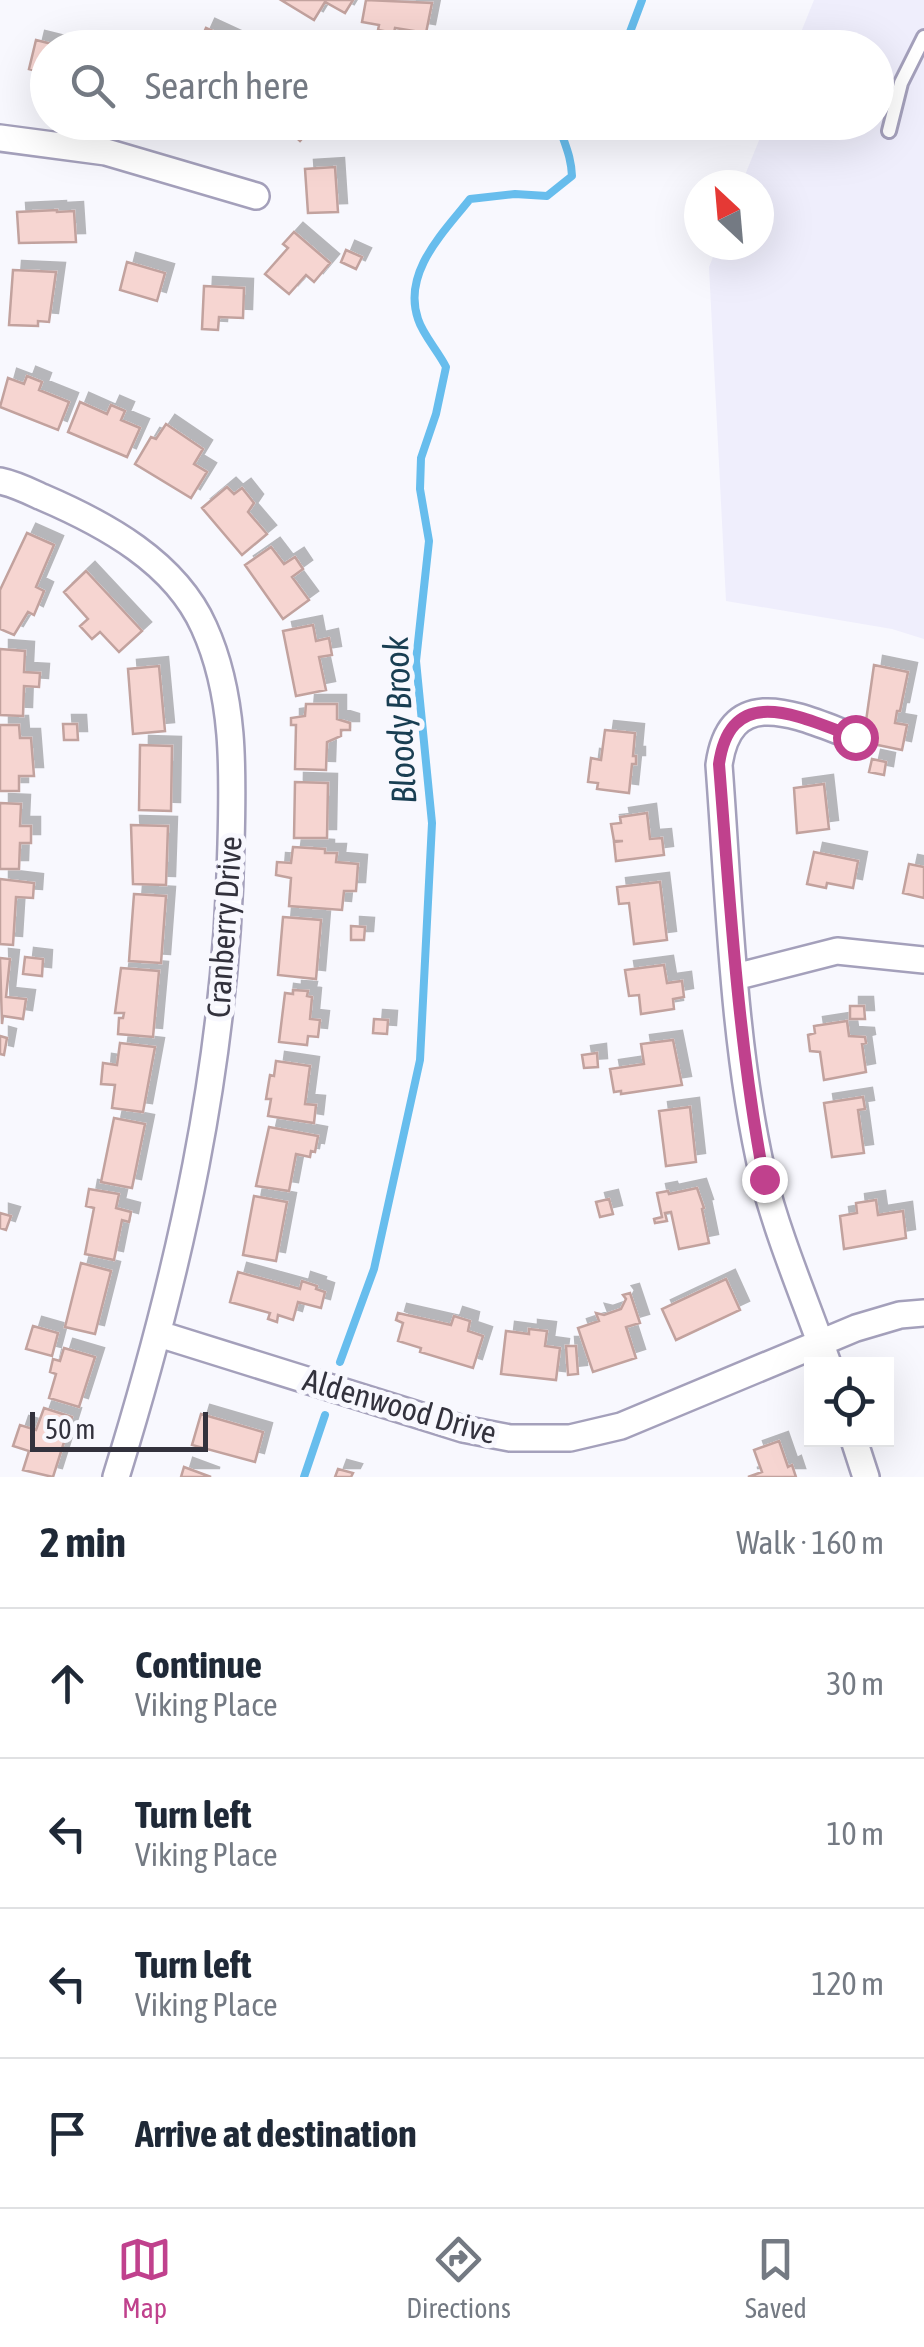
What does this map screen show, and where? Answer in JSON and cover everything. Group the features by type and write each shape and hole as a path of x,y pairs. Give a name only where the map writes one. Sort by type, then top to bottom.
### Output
{"street":[{"path":"0,138 106,152 256,196"},
{"name":"Cranberry Drive","path":"0,481 78,513 140,550 176,582 204,625 219,668 233,756 230,890 218,1030 195,1183 158,1334 116,1477"},
{"path":"824,1354 764,1179 753,1123 735,978 719,764 723,740 737,722 762,710 783,711 855,737"},
{"path":"735,978 837,951 924,960"},
{"name":"Aldenwood Drive","path":"158,1334 464,1429 510,1438 570,1438 621,1426 824,1354 871,1324 924,1313"},
{"path":"856,1447 866,1477"}],"lane":[{"path":"894,111 901,83 924,37"}],"shaded area":[{"path":"814,0 924,0 924,639 892,629 726,601 709,267 712,260 774,260 774,170 747,170 759,140 894,140 894,30 802,30"}],"building":[{"path":"281,0 353,0 345,13 325,2 314,20"},
{"path":"366,0 432,3 427,30 378,30 379,25 362,22"},
{"path":"335,167 338,212 308,213 305,169"},
{"path":"74,211 76,242 19,243 17,212"},
{"path":"294,232 330,263 314,282 306,275 289,294 265,274 288,248 283,244"},
{"path":"346,250 362,257 356,269 341,262"},
{"path":"127,262 165,273 157,301 120,290"},
{"path":"13,270 56,272 49,322 38,321 38,326 9,325"},
{"path":"204,286 244,288 243,318 219,317 218,330 202,329"},
{"path":"27,376 42,382 39,390 69,402 58,430 0,407 8,378 24,384"},
{"path":"80,402 107,414 111,405 125,411 121,420 140,428 127,457 68,432"},
{"path":"166,424 203,449 194,464 207,472 191,498 135,464 151,437 156,439"},
{"path":"227,487 234,494 242,488 254,503 248,512 267,534 242,555 202,508"},
{"path":"27,533 54,545 36,587 44,591 34,615 28,612 14,635 0,629 0,590"},
{"path":"271,547 284,564 295,557 303,569 292,577 309,600 283,619 245,565"},
{"path":"86,571 142,631 119,652 100,632 92,639 80,626 88,619 64,592"},
{"path":"313,625 316,641 329,638 332,655 319,657 326,690 296,696 283,631"},
{"path":"0,649 25,651 24,672 40,673 39,687 24,686 23,716 0,715"},
{"path":"874,665 908,672 895,723 907,725 902,750 863,742"},
{"path":"159,666 165,731 133,734 128,669"},
{"path":"306,704 337,704 337,719 350,723 350,730 341,730 341,736 327,742 326,770 295,769 296,725 291,725 291,718 305,716"},
{"path":"63,724 77,724 78,740 64,740"},
{"path":"0,725 19,725 20,738 31,738 34,776 19,776 19,791 0,791"},
{"path":"605,730 635,733 636,764 632,764 629,793 597,789 598,783 588,782 591,758 601,760"},
{"path":"140,745 172,746 171,811 139,810"},
{"path":"872,759 886,762 884,775 869,772"},
{"path":"295,782 328,783 327,838 294,838"},
{"path":"824,784 829,829 797,833 794,788"},
{"path":"0,803 21,804 20,826 31,826 31,843 20,843 19,869 0,869"},
{"path":"647,813 650,839 662,838 664,855 616,861 614,842 623,841 614,841 611,824 621,823 620,817"},
{"path":"131,825 168,826 166,885 133,884"},
{"path":"293,847 325,849 325,853 337,853 336,862 358,864 356,891 344,891 342,910 289,906 291,878 276,875 277,862 291,863"},
{"path":"814,852 858,861 853,888 807,884"},
{"path":"909,864 924,867 924,898 903,893"},
{"path":"0,879 34,883 33,898 16,897 13,945 0,944"},
{"path":"660,882 667,940 634,944 629,903 619,904 617,887"},
{"path":"134,894 166,896 161,963 129,961"},
{"path":"283,917 321,920 316,979 278,975"},
{"path":"351,926 365,927 364,940 351,940"},
{"path":"25,957 43,959 42,976 23,974"},
{"path":"0,958 10,959 6,997 26,999 23,1019 3,1016 2,1024"},
{"path":"664,965 667,983 682,981 684,997 673,999 674,1009 641,1014 639,995 629,996 625,970"},
{"path":"121,968 159,971 153,1037 118,1034 119,1018 124,1013 115,1013"},
{"path":"293,990 308,991 307,996 312,997 310,1019 320,1020 318,1037 308,1036 307,1045 279,1042 285,993 293,994"},
{"path":"850,1006 864,1006 865,1019 850,1019"},
{"path":"374,1019 388,1020 387,1034 373,1033"},
{"path":"847,1021 849,1036 865,1037 866,1043 862,1044 866,1072 824,1080 820,1052 810,1051 808,1035 815,1033 814,1026"},
{"path":"0,1036 7,1038 4,1055 0,1054"},
{"path":"673,1040 682,1085 614,1092 610,1069 644,1064 641,1044"},
{"path":"120,1043 155,1047 143,1112 112,1108 115,1085 101,1084 103,1063 117,1065"},
{"path":"597,1053 598,1067 584,1068 582,1055"},
{"path":"276,1061 310,1066 305,1104 316,1105 314,1123 268,1116 271,1099 266,1099"},
{"path":"863,1097 865,1109 858,1110 864,1153 832,1157 824,1103"},
{"path":"690,1107 696,1162 666,1166 659,1111"},
{"path":"114,1118 145,1124 132,1188 101,1182"},
{"path":"269,1127 318,1136 310,1157 296,1154 289,1191 256,1186"},
{"path":"697,1188 709,1243 679,1249 671,1212 665,1213 667,1221 655,1223 654,1219 662,1217 657,1193"},
{"path":"89,1189 119,1194 116,1208 131,1212 129,1222 122,1220 114,1260 85,1254 94,1208 86,1206"},
{"path":"254,1196 287,1202 276,1261 243,1255"},
{"path":"609,1199 613,1214 600,1217 596,1202"},
{"path":"876,1200 878,1215 903,1211 906,1238 844,1249 840,1216 857,1213 856,1203"},
{"path":"0,1213 11,1216 6,1230 0,1228"},
{"path":"81,1263 111,1271 95,1334 65,1327"},
{"path":"238,1272 300,1289 302,1281 317,1286 325,1292 321,1308 298,1302 293,1320 278,1315 277,1322 268,1319 270,1313 230,1302"},
{"path":"726,1279 740,1310 676,1340 662,1309"},
{"path":"630,1293 640,1323 626,1327 636,1358 593,1372 578,1328 599,1321 596,1313 604,1315 621,1309 626,1299 623,1295"},
{"path":"398,1313 451,1325 454,1316 470,1321 468,1331 483,1336 473,1368 398,1341 403,1323 396,1320"},
{"path":"33,1326 58,1333 52,1356 26,1349"},
{"path":"529,1329 547,1331 545,1346 560,1348 556,1380 501,1374 506,1331 529,1334"},
{"path":"566,1346 576,1346 578,1374 568,1375"},
{"path":"64,1348 95,1357 79,1407 49,1398 56,1374 50,1372 53,1359 60,1361"},
{"path":"44,1408 72,1417 53,1477 23,1470 29,1451 13,1446 20,1425 36,1430"},
{"path":"201,1414 263,1432 255,1462 192,1445"},
{"path":"779,1441 796,1477 748,1477 762,1472 754,1450"},
{"path":"184,1467 211,1477 181,1477"},
{"path":"338,1469 353,1473 351,1477 335,1477"}],"waterway":[{"name":"Bloody Brook","path":"631,30 642,0"},
{"name":"Bloody Brook","path":"340,1362 374,1269 420,1060 432,823 416,661 429,541 420,489 421,458 446,367 418,319 416,285 428,254 470,199 515,194 547,196 572,176 564,140"},
{"name":"Bloody Brook","path":"304,1477 325,1415"}],"route":[{"path":"764,1179 735,978 719,764 723,740 737,722 762,710 783,711 855,737"}]}
